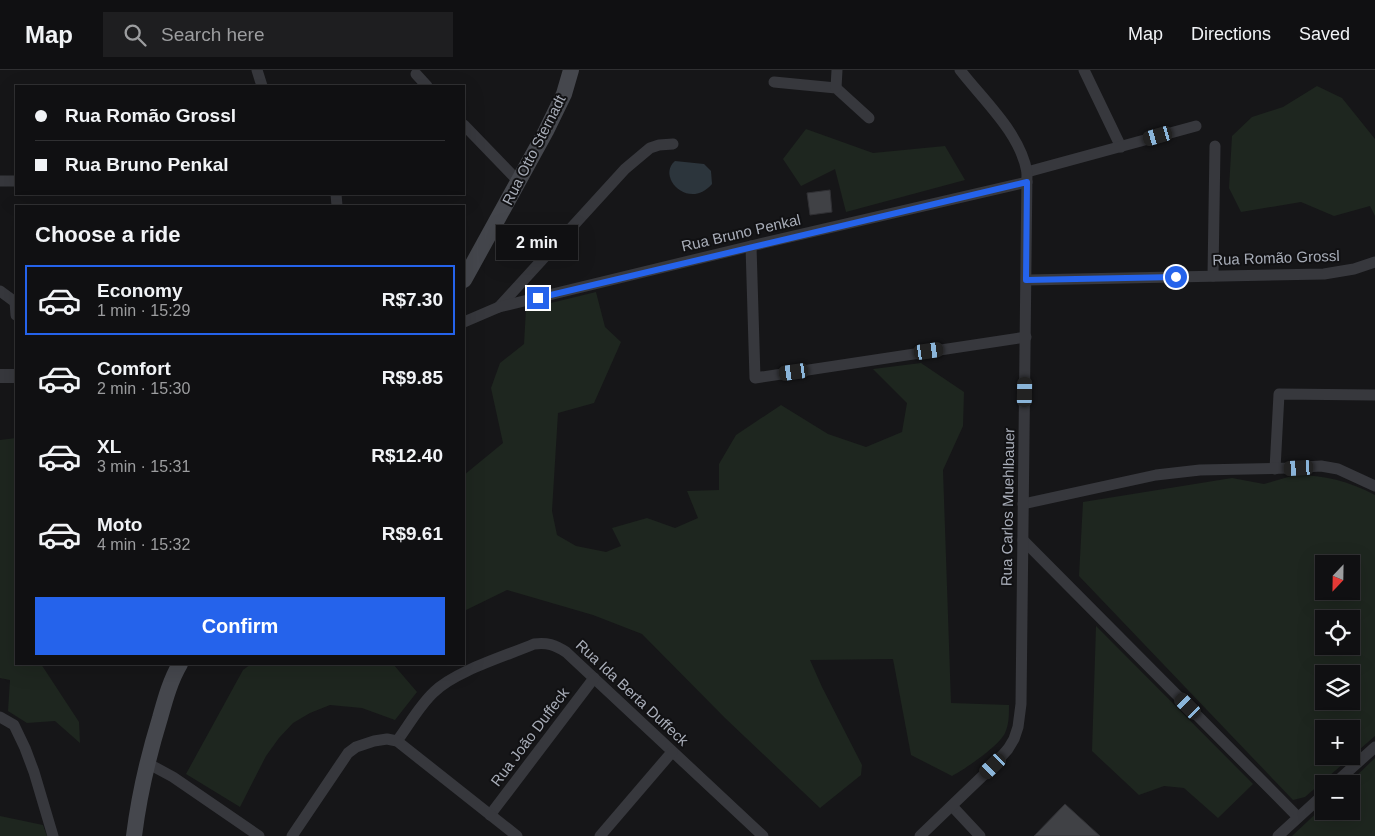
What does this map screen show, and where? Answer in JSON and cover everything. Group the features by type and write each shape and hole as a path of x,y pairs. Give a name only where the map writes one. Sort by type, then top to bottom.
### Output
{"main road":[{"name":"Rua Otto Sternadt","path":"465,278 558,108 571,70"},
{"path":"134,836 138,799 147,763 165,700 180,665"}],"street":[{"path":"257,70 262,85"},
{"path":"836,88 837,70"},
{"name":"Rua Carlos Muehlbauer","path":"920,836 993,766 1008,749 1018,727 1021,704 1027,177 1022,152 1013,136 960,70"},
{"path":"1084,70 1121,147"},
{"path":"416,74 426,85"},
{"path":"774,82 836,88 869,118"},
{"path":"465,126 519,182"},
{"name":"Rua Bruno Penkal","path":"465,322 499,307 1027,177 1121,147 1196,126"},
{"path":"499,307 630,164 650,148 659,144 673,144"},
{"path":"1214,276 1215,146"},
{"path":"0,181 15,181"},
{"path":"751,246 755,378 1026,337"},
{"name":"Rua Romão Grossl","path":"1026,280 1324,274 1354,269 1375,262"},
{"path":"0,292 15,302"},
{"path":"0,376 15,376"},
{"path":"1275,469 1279,394 1375,396"},
{"path":"1023,504 1178,472 1322,466 1330,467 1375,486"},
{"path":"1023,540 1298,817"},
{"name":"Rua Ida Berta Duffeck","path":"397,741 425,701 444,683 465,672 534,644 553,644 594,678 763,836"},
{"name":"Rua João Duffeck","path":"490,815 594,678"},
{"path":"0,717 14,726 25,748 53,836"},
{"path":"292,836 348,753 356,747 387,739 397,741 517,836"},
{"path":"1344,775 1375,747"},
{"path":"600,836 672,752"},
{"path":"147,763 173,777 259,836"},
{"path":"1278,836 1315,802"},
{"path":"952,806 980,836"}],"shaded area":[{"path":"1317,86 1342,98 1375,139 1375,216 1370,206 1334,216 1301,202 1241,212 1229,188 1232,136 1252,117 1283,107"},
{"path":"806,129 873,153 945,146 965,180 846,212 835,169 801,186 783,159"},
{"path":"675,161 704,164 711,171 712,184 703,191 694,194 685,193 678,189 672,182 670,175 670,168"},
{"path":"596,292 605,327 621,342 594,403 558,413 552,511 557,535 576,546 606,552 621,546 612,528 647,518 675,528 698,518 687,491 719,490 719,464 736,435 781,405 828,434 866,447 902,432 907,403 873,369 921,363 964,392 963,426 943,470 951,703 1009,705 1009,720 1002,738 973,763 952,776 911,755 893,659 810,660 862,765 861,775 820,808 725,718 642,634 593,615 507,590 465,611 465,474 503,443 491,388 500,363 524,344 526,309"},
{"path":"15,438 15,665 42,665 79,722 80,743 55,721 27,723 8,711 10,680 0,678 0,440"},
{"path":"1295,475 1316,476 1346,483 1375,495 1375,736 1360,749 1360,720 1315,720 1315,765 1342,765 1330,775 1315,775 1315,788 1305,797 1293,800 1079,576 1083,502 1232,478 1264,484"},
{"path":"1096,626 1253,784 1218,818 1184,788 1164,786 1139,795 1092,751"},
{"path":"250,665 394,665 417,692 395,720 362,708 330,705 310,713 293,723 266,756 240,807 186,774 243,670"},
{"path":"1375,758 1375,836 1292,836 1315,814 1315,820 1360,820 1360,775 1357,775"},
{"path":"0,816 43,825 47,836 0,836"}],"building":[{"path":"830,190 832,212 810,215 807,193"},
{"path":"1065,804 1100,836 1034,836"}],"route":[{"path":"538,298 1027,182 1026,280 1176,277"}]}
